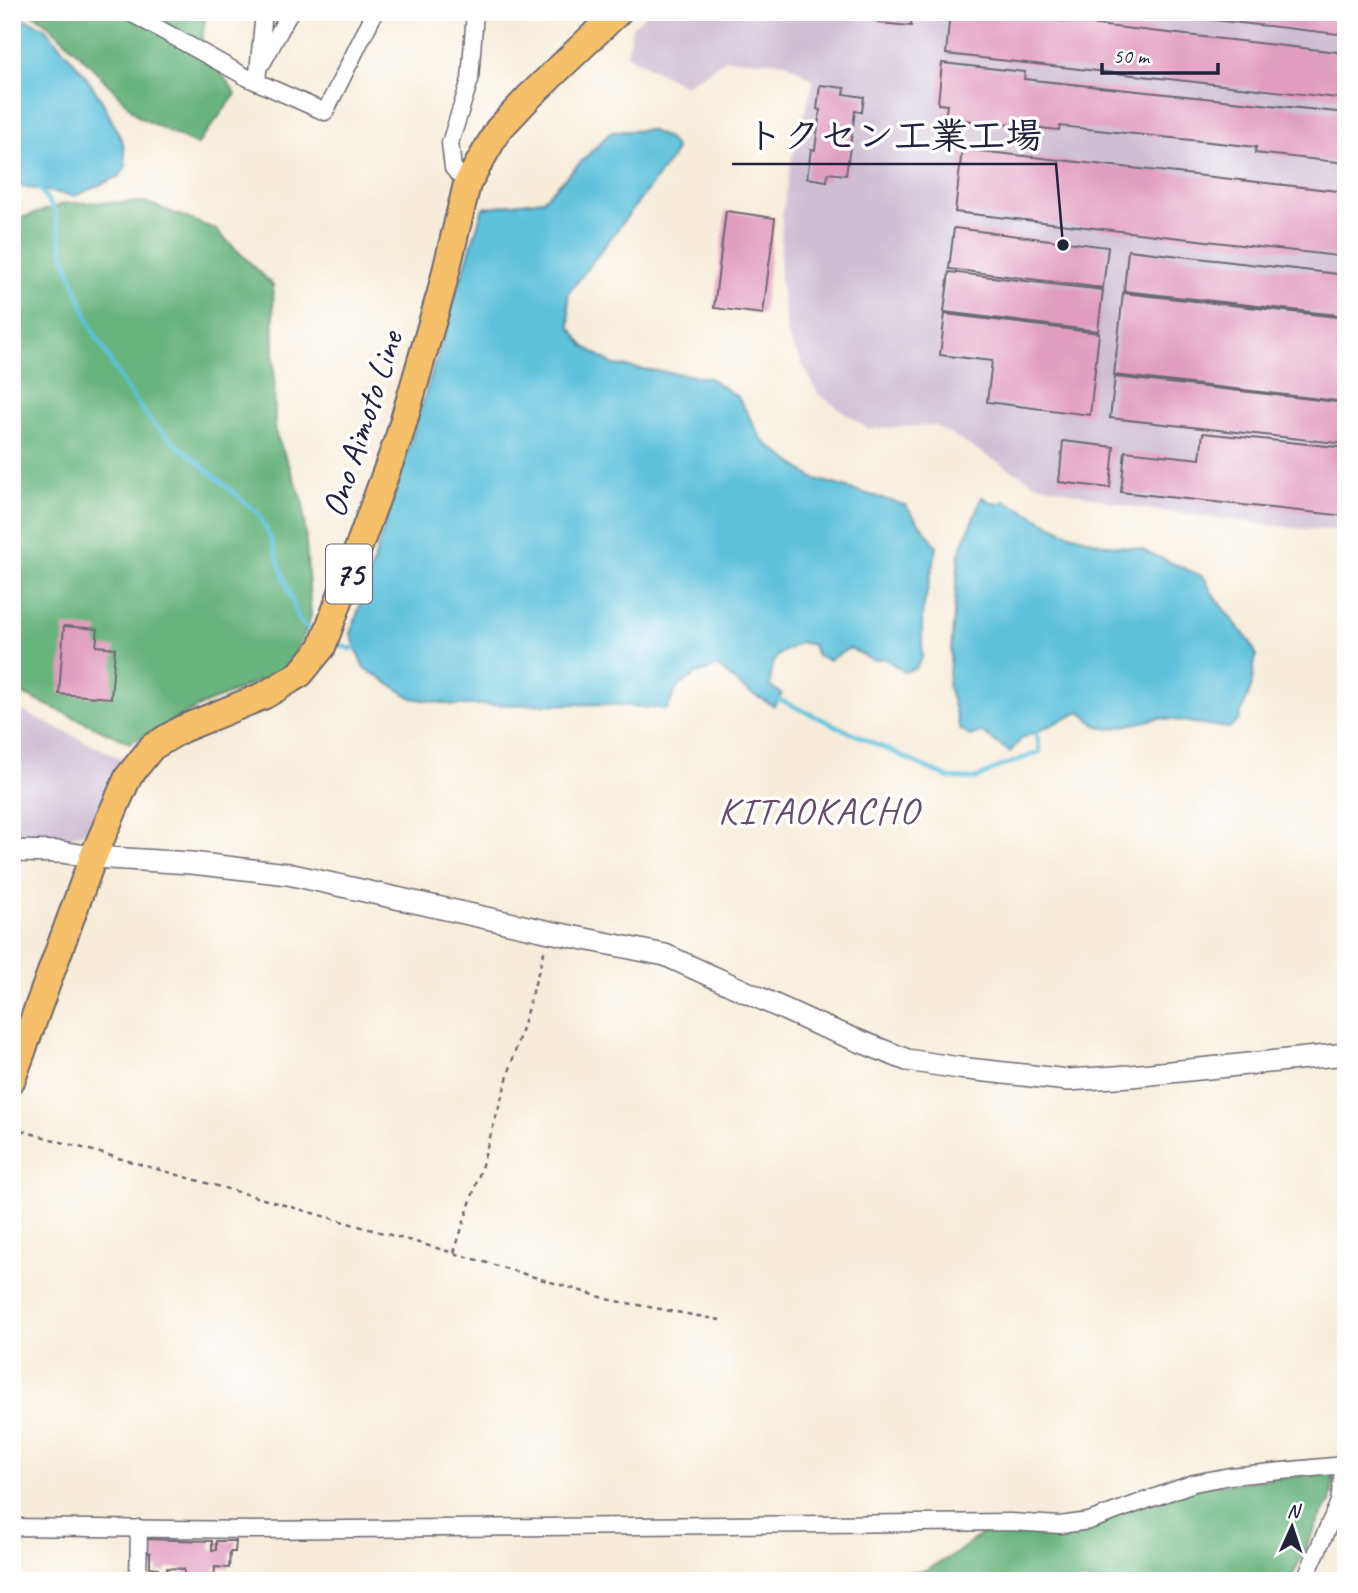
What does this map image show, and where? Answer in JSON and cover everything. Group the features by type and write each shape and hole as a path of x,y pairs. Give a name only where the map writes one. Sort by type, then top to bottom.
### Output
{"main road":[{"name":"Ono Aimoto Line","path":"12,1079 93,857 128,777 152,747 182,729 265,695 300,674 322,647 399,437 441,292 467,184 498,130 618,12"}],"street":[{"path":"129,12 326,112 376,12"},
{"path":"258,76 264,12"},
{"path":"258,76 290,12"},
{"path":"467,184 453,168 450,143 470,80 475,12"},
{"path":"12,851 61,852 288,874 665,955 819,1025 907,1060 946,1066 1068,1080 1346,1054"},
{"path":"12,1527 267,1530 997,1522 1060,1525 1089,1521 1194,1483 1345,1457 1339,1502 1304,1581"},
{"path":"138,1581 139,1528"}],"path":[{"path":"454,1253 550,932"},
{"path":"12,1128 611,1300 720,1320"}],"shaded area":[{"path":"649,12 1346,12 1346,531 1293,528 1137,508 1034,483 934,425 868,429 818,394 787,335 780,275 782,216 792,158 814,80 785,62 726,59 685,86 627,55 632,27"},
{"path":"12,706 126,761 98,825 56,840 12,841"}],"green space":[{"path":"30,12 206,12 201,45 236,94 197,145 139,117 49,25"},
{"path":"145,202 215,229 273,285 275,432 303,501 311,616 291,667 203,705 130,743 12,689 12,221 67,203"},
{"path":"1331,1473 1334,1480 1330,1502 1290,1581 871,1581 890,1574 926,1570 954,1555 987,1530 996,1527 1030,1530 1204,1486"}],"water":[{"path":"12,14 44,27 82,71 102,101 123,143 126,166 120,176 75,196 14,185 12,190"},
{"path":"649,130 669,139 676,149 568,294 570,327 584,346 614,365 709,378 738,397 763,441 813,478 905,505 937,546 922,614 922,658 916,668 904,672 884,658 872,660 850,648 829,660 817,656 813,645 800,642 780,654 774,662 770,686 782,694 774,706 747,691 718,667 696,674 677,688 667,709 604,704 455,705 412,698 363,667 351,634 483,208 543,200 611,132"},
{"path":"982,497 995,504 1006,501 1064,532 1103,544 1140,549 1204,577 1215,598 1251,643 1256,654 1251,688 1238,721 1229,728 1160,718 1110,729 1099,727 1080,712 1022,738 1010,752 981,732 970,736 960,729 948,686 959,554"}],"building":[{"path":"879,12 912,12 911,26 878,23"},
{"path":"950,12 982,12 1346,53 1346,99 946,54"},
{"path":"1346,12 1346,35 1163,14"},
{"path":"942,63 1025,72 1024,79 1346,113 1346,163 1255,153 1256,147 1060,126 1059,130 945,118 947,105 938,104"},
{"path":"820,85 845,88 844,94 864,97 862,112 855,111 846,175 828,173 827,181 807,178 811,149 815,150"},
{"path":"962,149 1346,192 1346,257 955,212"},
{"path":"726,211 775,218 763,314 714,308"},
{"path":"954,228 1108,247 1103,288 949,269"},
{"path":"1128,250 1346,275 1346,316 1124,291"},
{"path":"949,272 1103,290 1098,331 944,312"},
{"path":"1123,293 1346,318 1346,402 1114,375"},
{"path":"945,314 1099,333 1090,415 987,402 992,361 940,355"},
{"path":"1115,377 1346,403 1346,444 1110,418"},
{"path":"1203,433 1346,448 1346,516 1121,492 1125,451 1200,459"},
{"path":"1063,441 1114,447 1110,488 1059,482"},
{"path":"64,626 98,629 96,646 115,648 111,698 59,694"},
{"path":"146,1539 212,1541 212,1550 216,1550 216,1541 236,1541 235,1552 230,1552 229,1568 215,1567 214,1581 180,1581 180,1577 184,1577 184,1569 167,1568 167,1572 158,1572 158,1568 150,1567 150,1553 145,1553"}],"waterway":[{"path":"37,185 55,211 63,252 91,327 126,388 153,424 258,513 270,537 298,618 309,630"},
{"path":"339,645 351,649 359,645"},
{"path":"776,698 949,778 976,779 999,767 1040,752 1035,727"}],"place":[{"name":"トクセン工業工場","path":"1063,245"}],"district":[{"name":"KITAOKACHO","path":"819,810"}]}
